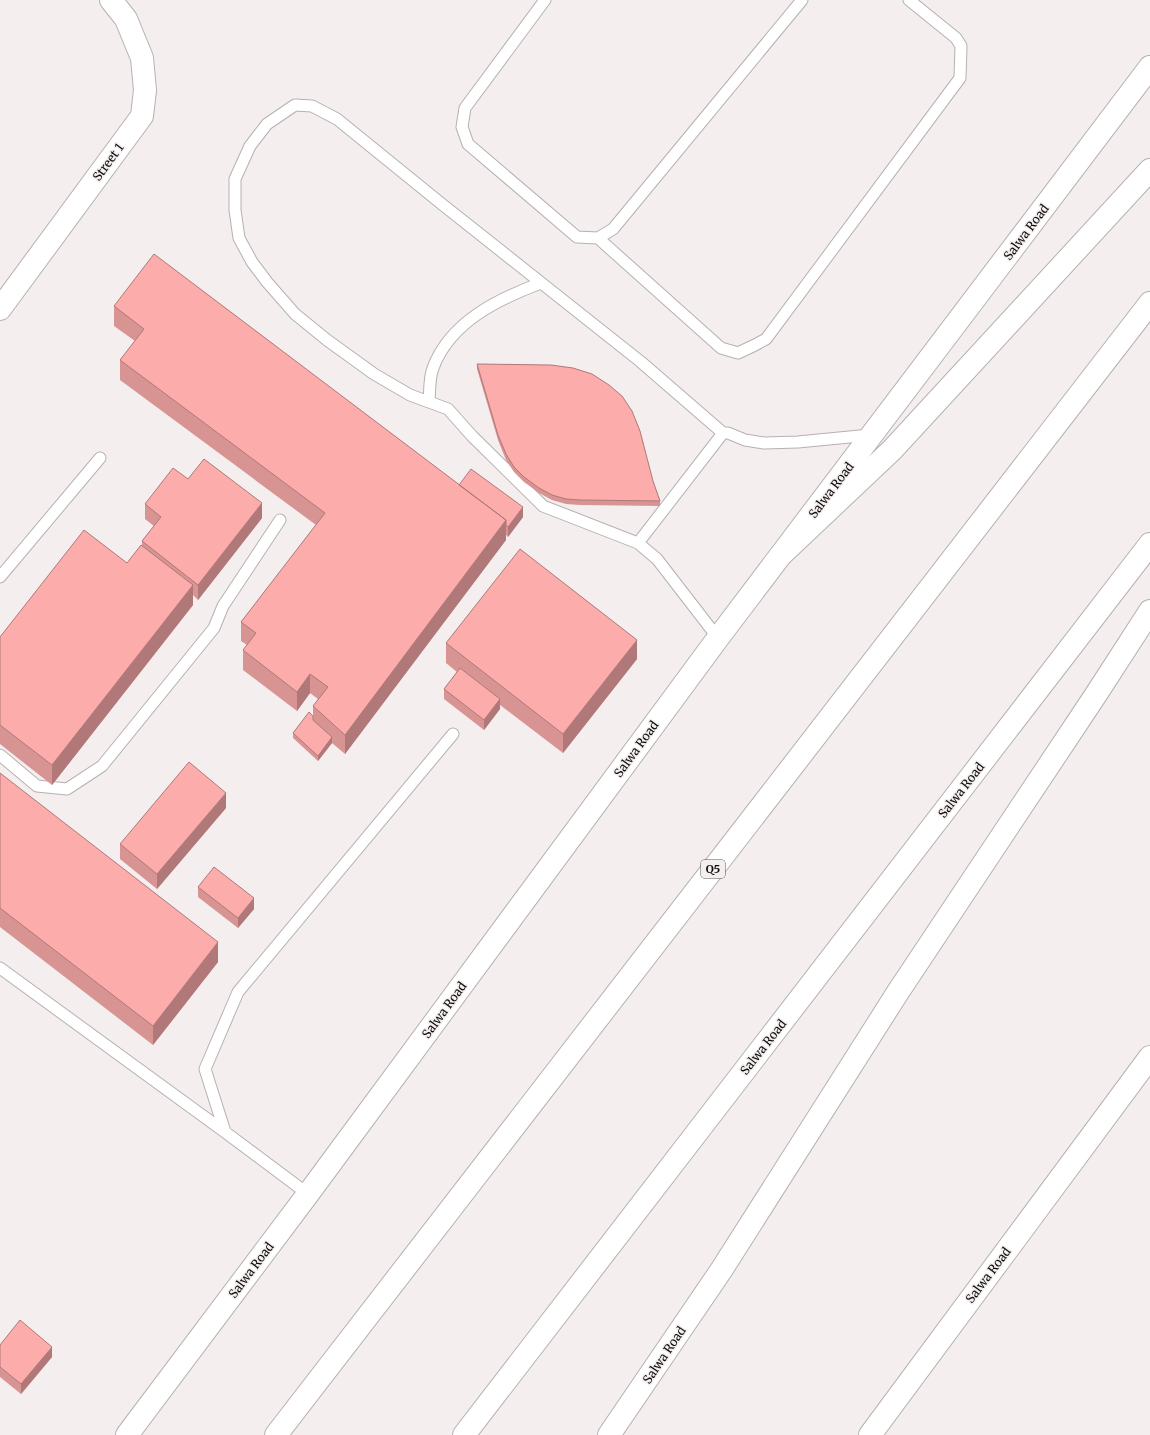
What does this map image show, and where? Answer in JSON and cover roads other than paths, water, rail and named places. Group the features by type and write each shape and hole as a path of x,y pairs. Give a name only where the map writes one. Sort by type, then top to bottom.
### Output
{"main road":[{"name":"Street 1","path":"0,309 142,116 146,90 142,58 126,19 111,0"},
{"name":"Salwa Road","path":"127,1435 308,1194 718,638 1150,67"},
{"path":"783,553 892,450 1150,170"},
{"name":"Q5","path":"276,1435 1150,303"},
{"name":"Salwa Road","path":"464,1435 1150,544"},
{"name":"Salwa Road","path":"609,1435 722,1269 898,992 1150,611"},
{"name":"Salwa Road","path":"870,1435 1150,1057"}],"lane":[{"path":"545,0 465,108 462,127 468,144 577,237 598,238 613,229 802,0"},
{"path":"598,238 721,348 738,353 766,339 960,78 961,46 956,38 909,0"},
{"path":"718,638 657,559 638,543 543,506 472,436 448,409 410,396 374,374 327,340 295,314 252,262 239,238 235,210 235,179 250,146 267,124 295,105 312,106 337,119 641,362 723,433 728,433 745,440 764,443 798,442 873,435"},
{"path":"429,402 432,369 443,347 463,325 487,308 514,293 541,283"},
{"path":"638,543 723,433"},
{"path":"0,577 100,458"},
{"path":"0,755 38,786 67,789 102,766 214,628 223,606 280,520"},
{"path":"225,1132 205,1069 238,992 453,734"},
{"path":"0,968 308,1194"}]}
